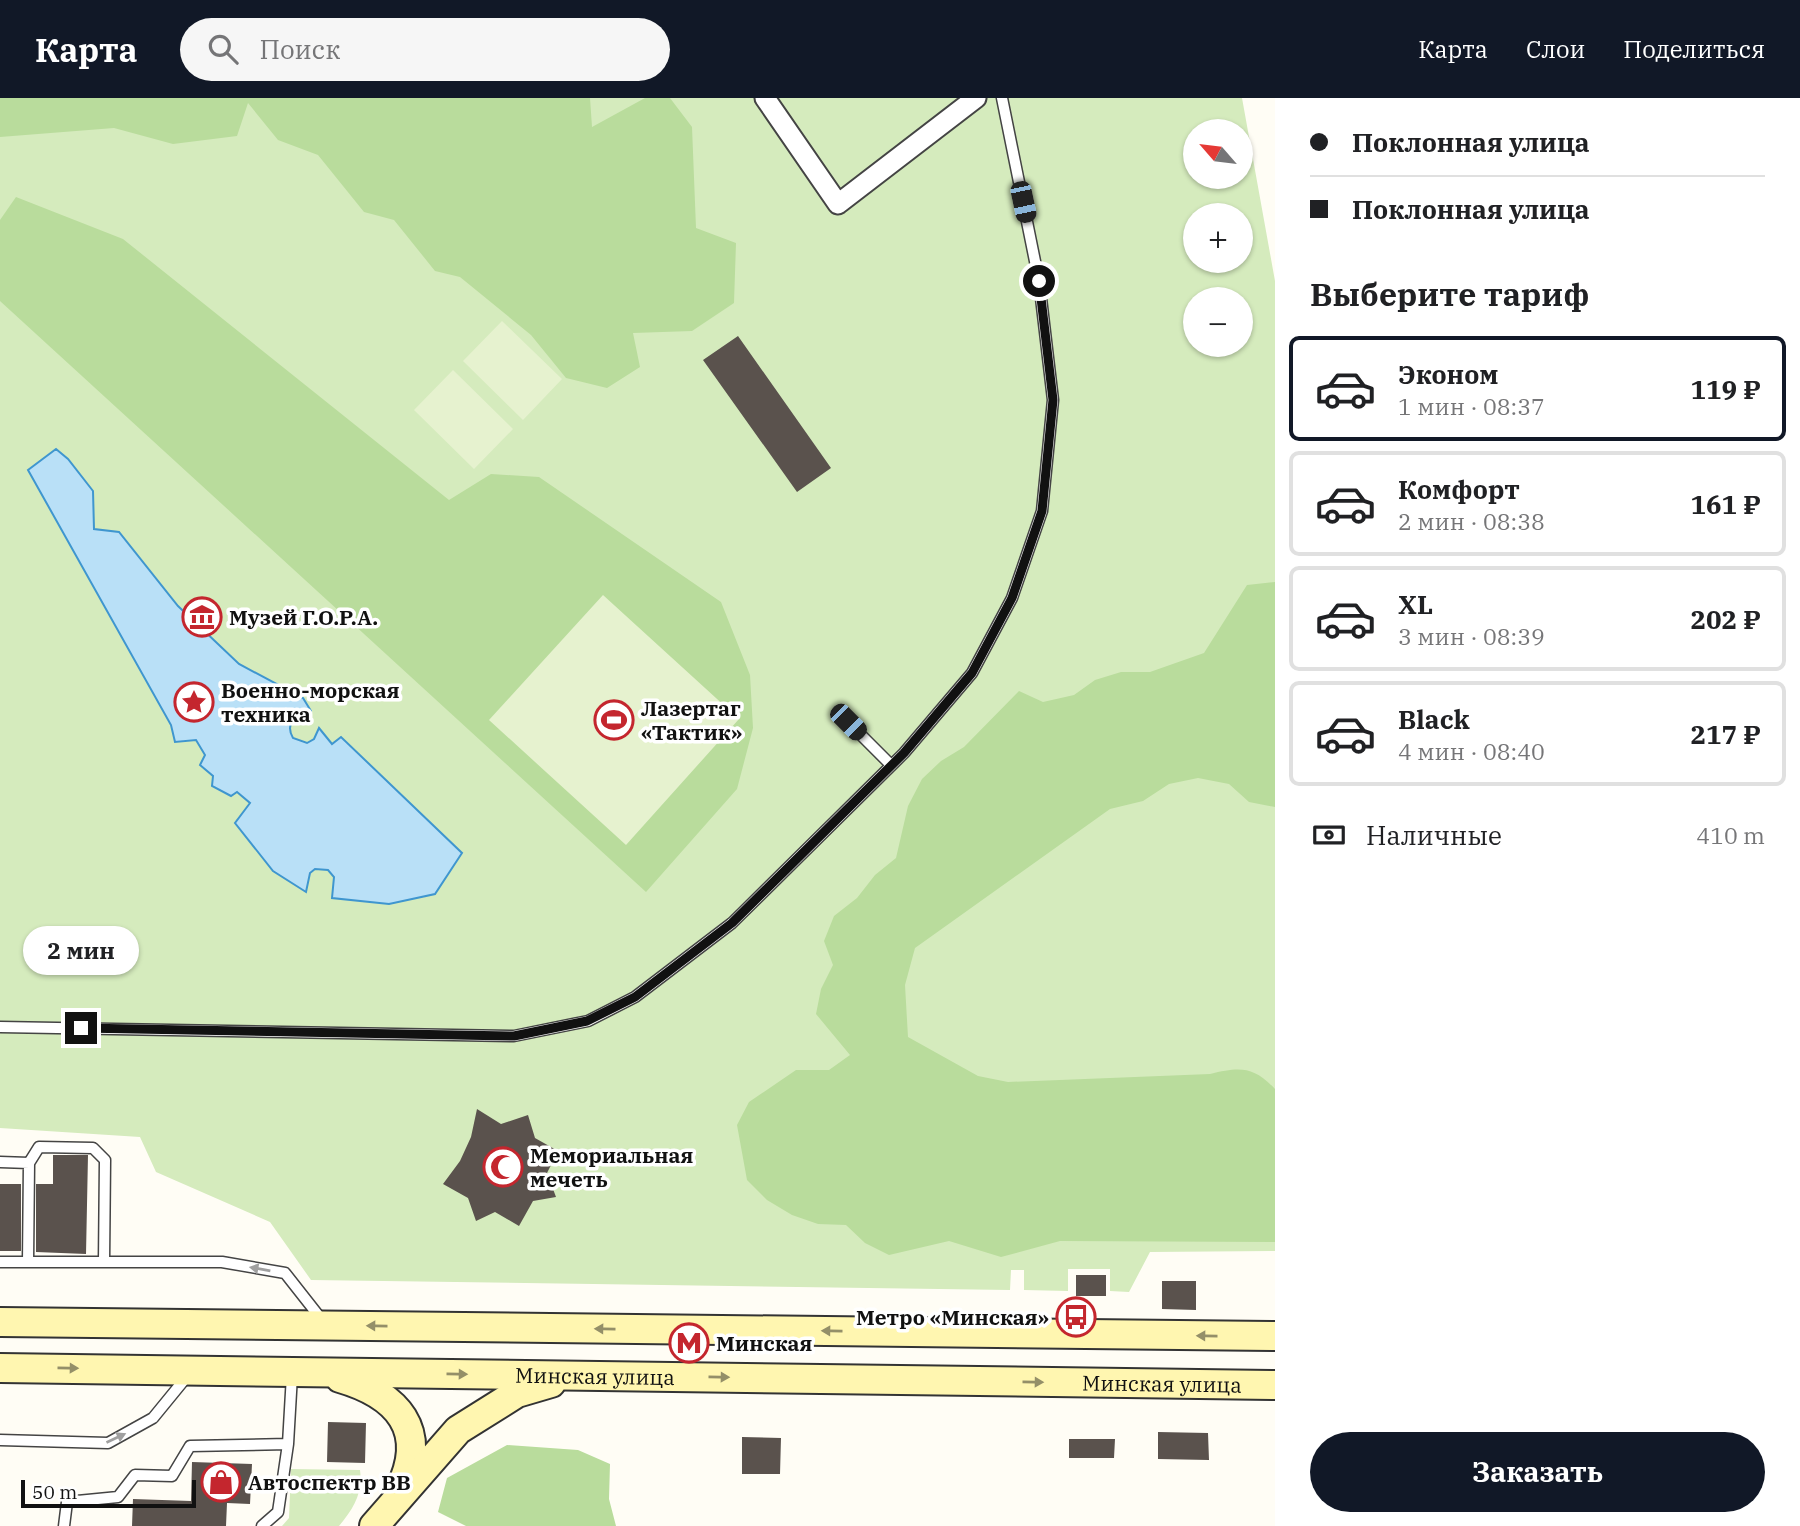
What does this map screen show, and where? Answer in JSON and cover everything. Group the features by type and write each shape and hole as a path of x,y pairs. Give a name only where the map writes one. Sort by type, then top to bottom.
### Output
{"main road":[{"path":"0,1322 1275,1336"},
{"name":"Минская улица","path":"0,1368 1275,1385"},
{"path":"304,1372 349,1381 378,1394 397,1408 412,1444 409,1470 394,1501"},
{"path":"374,1526 458,1430 517,1393 578,1375"}],"street":[{"path":"765,98 838,204 976,98"}],"lane":[{"path":"0,1027 514,1036 587,1021 635,997 732,923 891,765 972,673 1012,598 1042,511 1053,400 1039,281 1002,98"},
{"path":"848,722 891,765"},
{"path":"28,1262 30,1163 39,1147 93,1148 105,1160 104,1262"},
{"path":"0,1163 30,1163"},
{"path":"0,1262 222,1262 285,1273 327,1326"},
{"path":"0,1440 108,1443 153,1418 192,1370"},
{"path":"262,1526 278,1513 288,1444 304,1372"},
{"path":"64,1526 66,1502 118,1497 135,1475 172,1476 190,1446 288,1444"}],"green space":[{"path":"0,98 1242,98 1246,119 1183,119 1183,189 1253,189 1253,159 1275,281 1275,1251 1150,1252 1129,1292 1110,1291 1110,1269 1068,1269 1068,1291 1024,1290 1024,1270 1011,1270 1010,1290 311,1280 270,1222 156,1172 140,1137 0,1128"},
{"path":"0,98 590,98 592,127 645,98 670,98 692,127 696,228 736,243 734,303 692,331 633,333 640,367 607,388 566,378 531,335 460,277 435,271 394,220 364,212 318,155 278,140 248,103 237,136 173,144 114,128 0,137"},
{"path":"16,197 123,239 449,500 491,474 539,477 721,602 750,675 753,728 737,789 646,892 0,301 0,220"},
{"path":"502,321 562,379 523,420 463,361"},
{"path":"453,370 513,429 474,469 414,410"},
{"path":"1275,582 1275,807 1249,802 1229,784 1198,778 1169,784 1143,801 1110,809 915,948 905,985 908,1037 978,1076 1008,1082 1210,1074 1246,1070 1260,1076 1275,1089 1275,1242 1060,1241 1001,1257 949,1241 889,1255 865,1243 846,1225 818,1224 792,1215 767,1200 747,1180 737,1125 749,1102 796,1070 829,1070 850,1055 816,1014 821,989 833,965 824,941 834,916 857,898 875,875 896,858 908,806 922,779 941,761 964,747 1019,691 1043,702 1074,695 1095,680 1121,672 1150,672 1204,653 1247,585"},
{"name":"Лазертаг «Тактик»","path":"603,595 739,719 626,845 489,720"},
{"path":"507,1445 578,1450 610,1464 609,1499 616,1526 466,1526 438,1512 447,1478"},
{"path":"291,1469 360,1470 360,1486 356,1500 339,1526 282,1526 289,1518"}],"water":[{"path":"56,449 68,459 93,491 94,529 119,532 178,606 239,664 303,698 311,715 300,715 293,720 290,728 293,738 307,743 314,739 319,728 332,744 341,737 462,853 435,894 389,904 332,898 334,877 328,870 315,869 310,873 306,892 273,871 235,823 250,803 237,792 231,796 212,786 213,776 200,765 205,755 196,740 175,742 171,725 28,470"}],"building":[{"path":"738,336 831,468 797,492 703,360"},
{"name":"Мемориальная мечеть","path":"477,1109 501,1124 528,1115 535,1138 558,1151 547,1173 556,1197 533,1201 519,1226 495,1212 476,1221 468,1198 443,1184 460,1161 471,1137"},
{"path":"53,1155 88,1155 86,1254 36,1252 36,1184 53,1184"},
{"path":"0,1184 21,1184 21,1251 0,1251"},
{"path":"1076,1275 1106,1275 1106,1296 1076,1296"},
{"path":"1162,1281 1196,1281 1196,1310 1162,1309"},
{"path":"328,1422 366,1423 365,1463 327,1462"},
{"path":"1158,1432 1208,1433 1209,1460 1158,1459"},
{"path":"742,1437 781,1438 780,1474 742,1474"},
{"path":"1069,1439 1115,1439 1114,1458 1069,1458"},
{"name":"Автоспектр ВВ","path":"192,1462 252,1464 250,1504 227,1503 226,1526 132,1526 133,1499 191,1501"}],"place":[{"name":"Музей Г.О.Р.А.","path":"202,617"},
{"name":"Военно-морская техника","path":"194,702"},
{"name":"Лазертаг «Тактик»","path":"614,720"},
{"name":"Мемориальная мечеть","path":"503,1167"},
{"name":"Метро «Минская»","path":"1076,1317"},
{"name":"Минская","path":"689,1343"},
{"name":"Автоспектр ВВ","path":"221,1482"}],"route":[{"path":"81,1028 514,1036 587,1021 635,997 704,945 732,923 904,753 972,673 1012,598 1042,511 1053,400 1039,281"}]}
